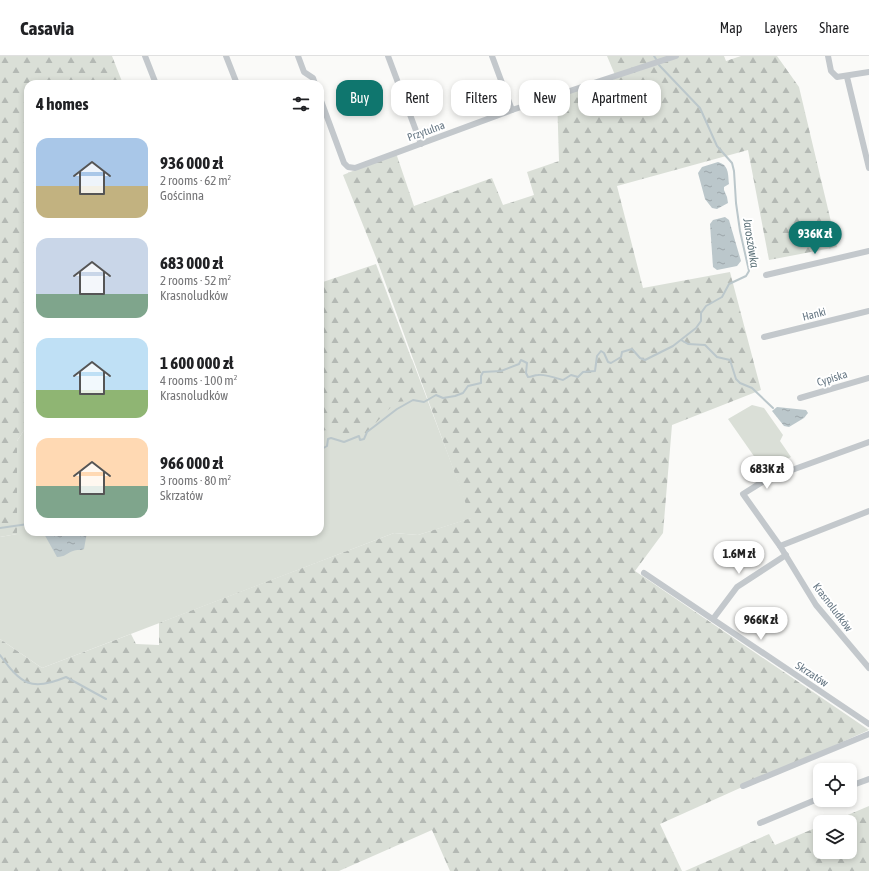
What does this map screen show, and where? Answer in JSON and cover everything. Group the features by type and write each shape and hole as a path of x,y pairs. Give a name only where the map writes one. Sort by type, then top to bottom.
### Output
{"street":[{"path":"146,56 155,80"},
{"path":"226,56 235,80"},
{"path":"298,56 304,72 314,80"},
{"path":"388,56 420,144"},
{"path":"492,56 512,110"},
{"name":"Przytulna","path":"324,110 344,163 348,167 355,168 512,110 676,56"},
{"path":"828,56 831,70 837,78 869,72"},
{"path":"847,77 869,168"},
{"path":"766,275 869,251"},
{"name":"Hanki","path":"764,337 869,310"},
{"name":"Cypiska","path":"800,398 869,378"},
{"name":"Krasnoludków","path":"869,442 767,479 743,494 786,555 816,605 869,668"},
{"path":"780,546 869,511"},
{"path":"713,619 737,587 786,555"},
{"name":"Skrzatów","path":"644,573 869,724"},
{"path":"743,786 869,734"},
{"path":"857,783 869,779"},
{"path":"760,823 813,801"}],"green space":[{"path":"0,56 112,56 121,80 24,80 24,430 17,441 17,534 0,537"},
{"path":"607,56 724,56 726,61 741,56 777,56 799,87 837,247 769,260 748,150 617,186 643,288 730,272 761,390 672,425 663,533 635,571 869,730 660,824 682,871 450,871 432,830 339,871 0,871 0,639 42,668 131,634 136,644 159,645 159,623 394,533 418,535 471,518 377,260 343,175 396,153 414,206 492,178 503,205 534,195 527,172 559,161 558,116 570,116 570,91 578,88 578,116 661,116 661,80 600,80 615,75"},
{"path":"376,264 412,360 409,361 422,397 412,396 408,401 396,402 367,432 364,439 360,434 356,433 343,439 330,434 326,430 324,431 324,282"},
{"path":"412,359 472,518 418,535 394,533 42,668 0,639 0,537 17,534 17,441 24,430 24,536 324,536 324,378"},
{"path":"752,405 764,408 783,435 780,441 791,457 765,472 728,419"},
{"path":"869,806 869,871 685,871 769,834 775,845 813,829 813,859 857,859 857,815 848,815"}],"water":[{"path":"718,162 722,163 726,168 729,184 724,187 728,203 717,209 712,208 705,199 698,173 702,167"},
{"path":"725,217 729,220 741,261 737,266 717,270 713,267 710,224 713,220"},
{"path":"777,407 806,410 808,413 804,418 789,427 784,426 772,411"},
{"path":"45,536 86,536 84,549 74,550 64,556 57,557"}],"waterway":[{"name":"Jaroszówka","path":"324,448 327,446 328,439 331,438 344,442 359,436 360,440 364,439 367,432 397,409 413,400 424,402 436,395 443,398 455,396 463,393 468,386 481,383 481,376 483,372 501,371 519,364 521,360 527,363 526,373 528,377 544,375 563,380 571,375 578,377 583,372 595,371 597,356 601,351 604,353 608,362 611,363 621,357 622,352 632,349 640,358 645,360 673,346 696,328 701,321 701,313 706,306 722,297 729,284 746,276 749,271 740,231 732,163 717,146 700,108 659,65"},
{"path":"681,340 688,344 705,345 717,357 730,360 736,379 740,383 752,388 773,408"},
{"path":"0,528 24,525"},
{"path":"0,655 14,673 21,679 28,682 44,684 66,677 106,699"}]}
